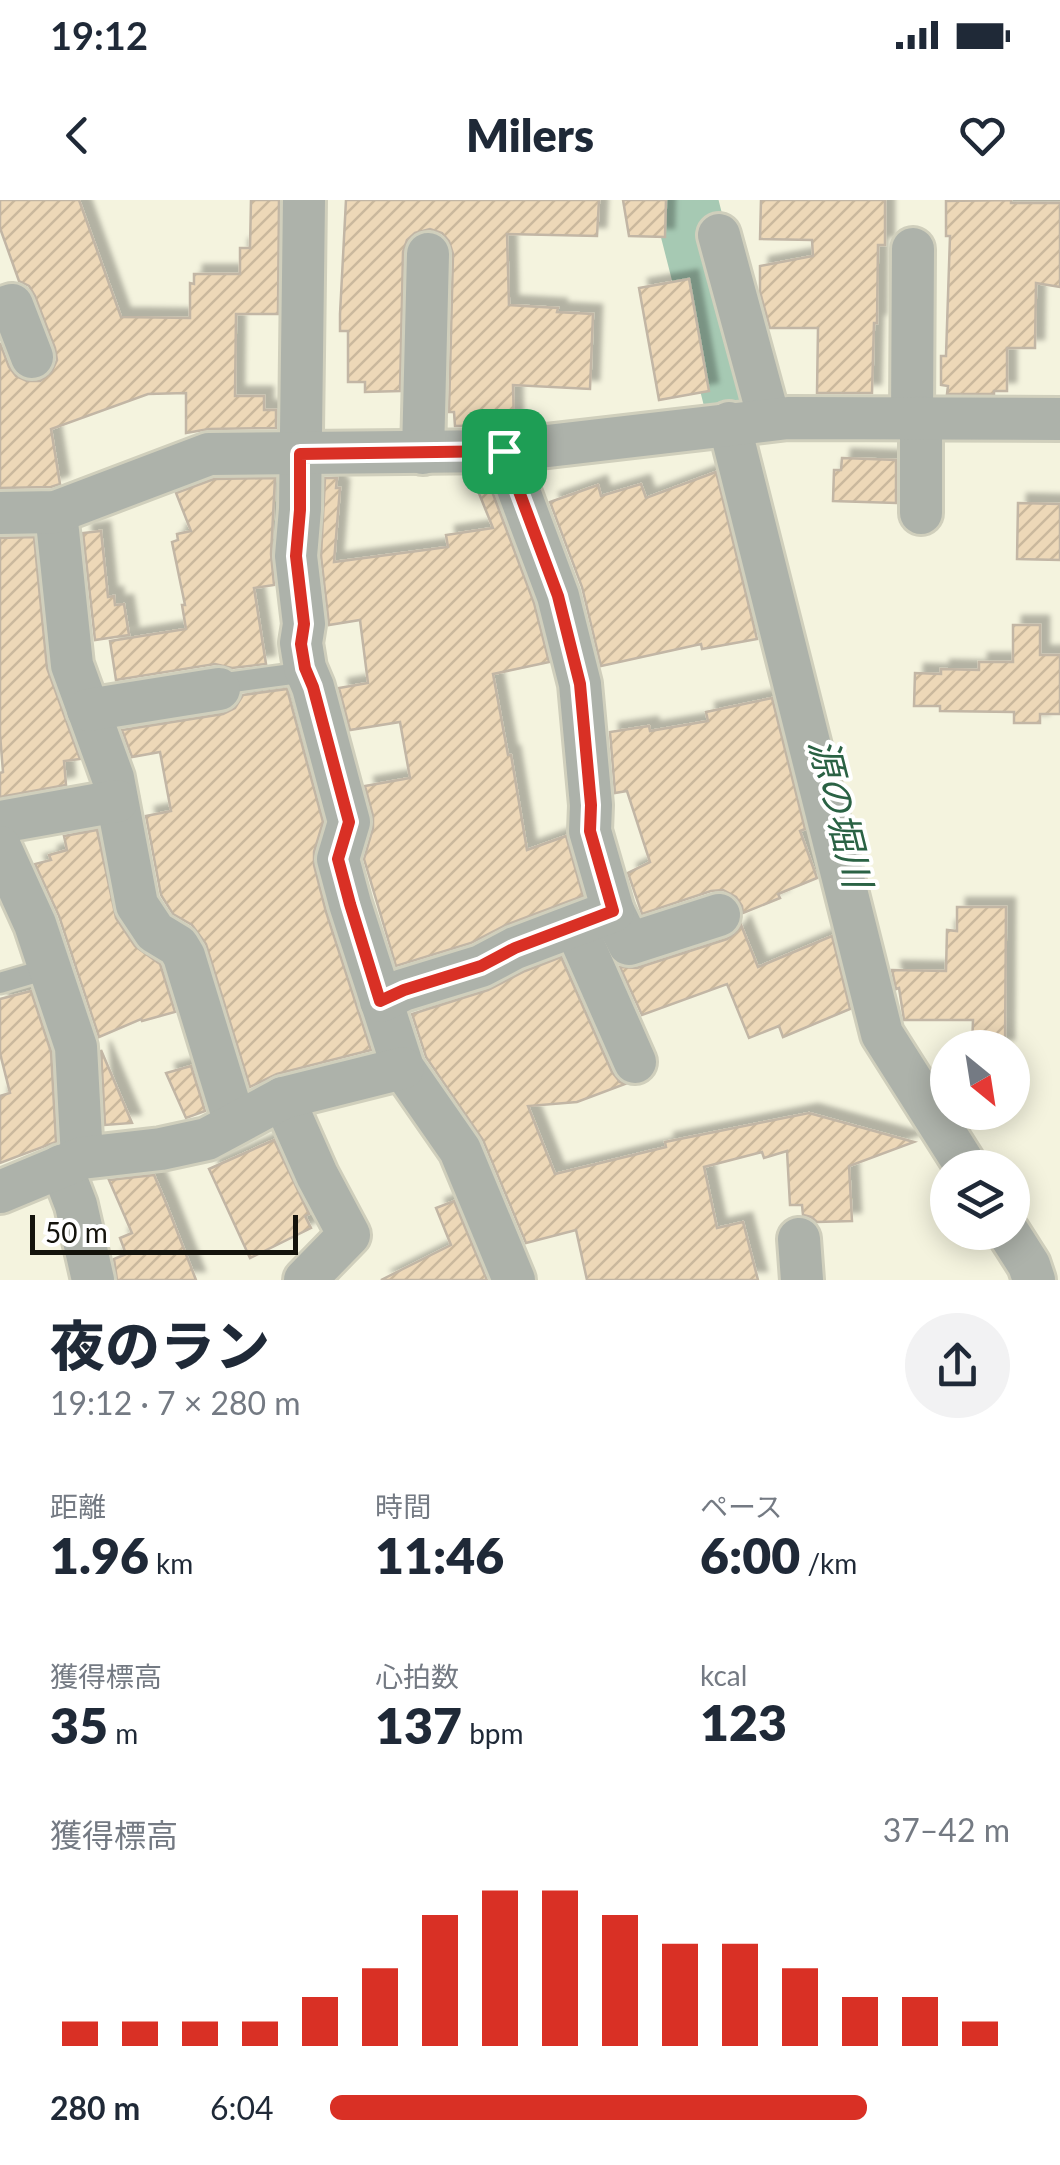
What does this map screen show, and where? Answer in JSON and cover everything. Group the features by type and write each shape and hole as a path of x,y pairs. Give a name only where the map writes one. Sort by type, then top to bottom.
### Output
{"street":[{"path":"304,200 296,556 304,624 301,644 349,822 338,859 403,1068 460,1150 514,1280"},
{"path":"719,236 749,421 882,1034 956,1150"},
{"path":"913,250 921,513"},
{"path":"424,453 428,254"},
{"path":"0,308 12,305 32,357"},
{"path":"0,514 56,512 209,454 504,451 749,421 1060,419"},
{"path":"504,451 558,596 580,684 591,805 594,918 635,1062"},
{"path":"56,512 72,665 114,778 137,905 155,932 178,946 184,956 235,1123"},
{"path":"88,710 219,689"},
{"path":"0,822 117,801"},
{"path":"0,847 35,924 76,1046 72,1162 76,1205 93,1280"},
{"path":"594,918 629,944 719,915"},
{"path":"380,1001 481,966 515,948 594,918"},
{"path":"0,1192 72,1162 161,1150 207,1139 283,1098 403,1068"},
{"path":"283,1098 349,1235 305,1280"},
{"path":"1019,1250 1034,1280"}],"lane":[{"path":"219,689 226,682 307,672"},
{"path":"0,983 51,968"}],"building":[{"path":"0,200 79,200 121,317 190,318 190,283 194,284 194,274 240,274 240,248 250,248 251,200 279,200 278,314 236,314 235,396 264,396 264,410 276,410 276,428 186,433 186,393 148,394 51,429 60,484 0,488 0,343 9,367 27,381 40,381 51,373 57,360 35,296 29,286 19,281 0,228"},
{"path":"346,200 599,200 597,236 507,234 509,305 593,314 590,389 513,385 514,425 455,426 454,412 449,412 453,254 442,233 430,229 415,233 407,240 403,252 400,391 365,392 365,382 348,382 348,331 340,331"},
{"path":"623,200 666,200 665,237 629,236"},
{"path":"761,200 885,200 885,245 878,245 872,393 817,393 818,328 770,328 760,292 760,266 813,256 812,240 760,239"},
{"path":"946,201 1060,203 1060,287 1036,283 1035,348 1007,348 1007,391 947,394 948,386 941,385 941,356 946,356 950,236 946,236"},
{"path":"689,279 709,391 659,400 639,288"},
{"path":"842,458 896,460 896,503 833,501 834,470 841,470"},
{"path":"716,472 757,639 702,649 701,644 601,666 582,587 550,502 598,485 601,496 641,484 646,498"},
{"path":"275,478 271,554 274,585 254,588 266,664 232,668 215,664 116,680 110,641 186,629 172,542 178,540 177,534 191,531 176,493 214,479"},
{"path":"325,478 337,478 336,488 340,488 334,562 448,547 446,535 493,528 478,491 490,486 534,603 549,662 493,674 527,850 566,836 583,896 506,925 471,943 396,966 364,859 373,828 365,786 410,778 400,722 350,730 339,688 368,683 360,620 329,625 321,556"},
{"path":"1018,503 1060,504 1060,560 1017,559"},
{"path":"101,531 108,597 114,596 115,605 124,604 129,635 95,640 83,533"},
{"path":"34,537 47,668 80,759 64,761 66,785 0,797 0,538"},
{"path":"1013,625 1040,625 1040,655 1060,655 1060,714 1040,714 1040,723 1014,723 1014,712 940,711 940,706 914,706 915,673 979,670 979,662 1013,662"},
{"path":"287,689 323,822 314,865 371,1050 277,1074 250,1087 206,944 192,925 173,914 161,895 146,816 171,811 160,752 132,757 122,730 223,714 235,708 243,695"},
{"path":"772,698 805,829 800,831 817,878 743,913 736,897 723,890 642,914 628,873 650,862 627,791 615,793 610,732 649,726 650,731 708,721 706,712"},
{"path":"97,830 116,918 135,946 160,964 175,1012 141,1019 99,1037 59,916 35,864 67,850 64,836"},
{"path":"957,907 1006,907 1005,1030 973,1030 973,1020 904,1020 892,970 946,971 947,930 957,931"},
{"path":"741,925 758,967 832,936 850,1009 783,1037 779,1026 749,1038 727,984 642,1015 620,967 637,968 727,939"},
{"path":"561,957 612,1072 625,1084 577,1102 528,1106 555,1174 666,1147 665,1142 809,1113 914,1142 849,1166 852,1221 817,1222 803,1215 802,1205 790,1205 787,1151 764,1158 762,1152 704,1167 717,1228 743,1222 758,1280 587,1280 576,1230 526,1243 483,1140 426,1057 412,1014 488,990"},
{"path":"31,991 51,1052 56,1142 0,1163 0,1096 10,1093 0,1053 0,999"},
{"path":"101,1050 132,1123 105,1125"},
{"path":"191,1066 205,1111 186,1118 166,1073"},
{"path":"274,1140 309,1214 305,1216 311,1228 250,1258 209,1169"},
{"path":"154,1175 196,1280 117,1280 114,1259 126,1254 120,1238 132,1233 109,1180"},
{"path":"454,1201 487,1280 381,1280 451,1245 436,1208"}],"waterway":[{"name":"源の堀川","path":"685,200 736,400"}],"route":[{"path":"504,451 558,596 580,684 590,831 613,911 515,948 481,966 380,1001 338,859 349,822 301,644 304,624 296,556 300,454 504,451"}]}
